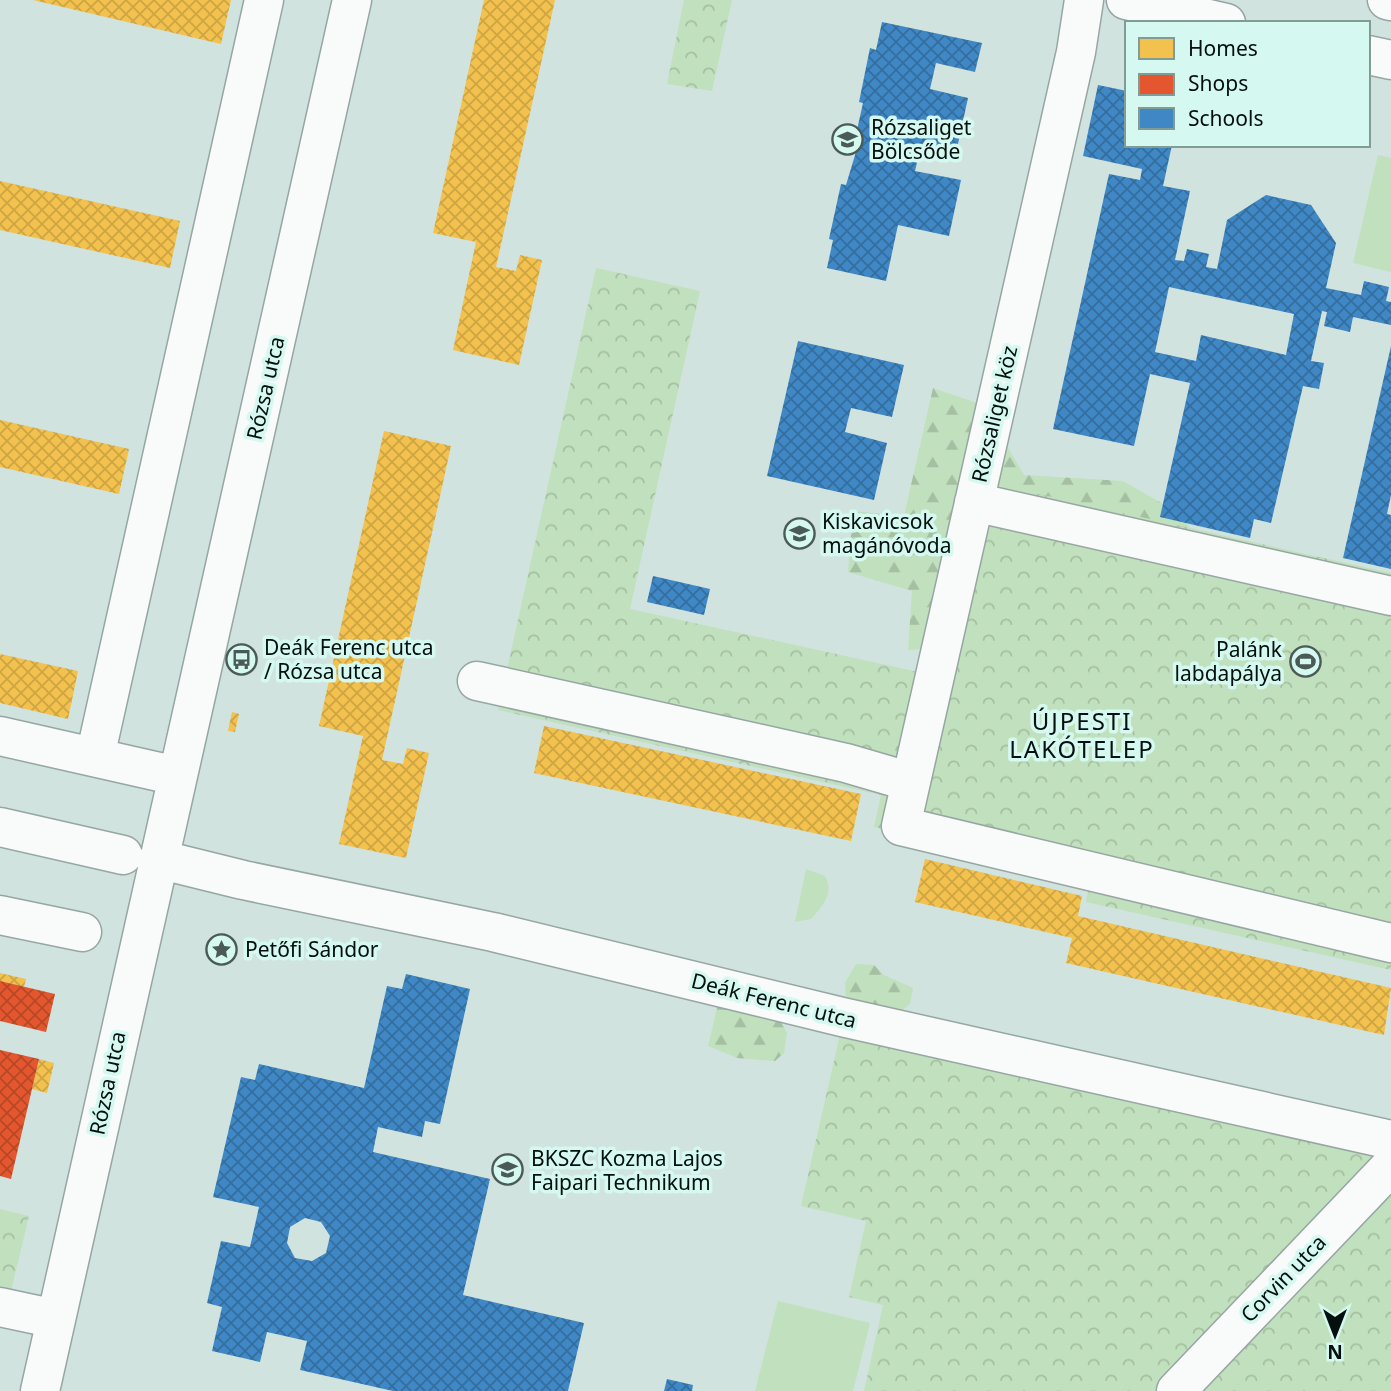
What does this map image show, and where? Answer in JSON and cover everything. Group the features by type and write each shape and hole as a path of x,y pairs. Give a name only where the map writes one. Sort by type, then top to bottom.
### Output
{"street":[{"path":"95,757 264,0"},
{"name":"Rózsa utca","path":"40,1391 56,1319 141,857 177,776 352,0"},
{"name":"Rózsaliget köz","path":"1084,0 1076,52 901,826 1391,943"},
{"path":"1126,0 1217,21"},
{"path":"1370,55 1391,60"},
{"path":"974,502 1391,596"},
{"path":"477,681 846,763 911,782"},
{"path":"0,736 177,776"},
{"name":"Deák Ferenc utca","path":"0,827 493,932 842,1017 1391,1140"},
{"path":"0,915 82,932"},
{"name":"Corvin utca","path":"1176,1391 1391,1166"},
{"path":"0,1307 56,1319"}],"green space":[{"path":"684,0 732,0 712,91 667,84"},
{"path":"1378,155 1391,158 1391,272 1353,263"},
{"path":"596,268 700,291 630,609 923,673 967,478 1391,573 1391,970 1086,902 1091,875 874,827 881,795 498,710"},
{"path":"933,388 983,405 1024,475 1123,481 1179,513 1202,546 958,646 908,650 912,591 848,572 853,511 904,516"},
{"path":"806,869 825,876 828,894 811,919 795,922"},
{"path":"856,964 874,965 884,975 913,988 910,1004 899,1013 846,1001 845,983"},
{"path":"718,1004 778,1017 787,1033 784,1053 775,1061 737,1058 708,1046"},
{"path":"841,1030 1391,1161 1391,1391 864,1391 883,1305 849,1297 866,1221 801,1206"},
{"path":"0,1209 29,1216 10,1295 0,1293"},
{"path":"778,1301 870,1323 853,1391 755,1391"}],"building: Homes":[{"path":"33,0 231,0 221,44"},
{"path":"484,0 555,0 496,267 516,271 520,255 542,260 519,365 453,350 476,242 433,233"},
{"path":"0,181 180,221 170,268 0,230"},
{"path":"0,420 129,449 119,494 0,467"},
{"path":"384,431 451,446 382,760 403,764 407,748 429,753 406,858 339,844 363,736 319,726"},
{"path":"0,654 78,671 68,719 0,703"},
{"path":"232,712 239,714 235,732 228,731"},
{"path":"544,726 861,794 851,841 534,773"},
{"path":"925,859 1082,896 1078,916 1391,988 1384,1035 1066,963 1072,938 915,902"},
{"path":"0,973 26,979 24,987 0,981"},
{"path":"39,1059 54,1063 47,1093 32,1089"}],"building: Shops":[{"path":"0,981 55,994 46,1032 0,1021"},
{"path":"0,1050 39,1059 11,1179 0,1176"}],"building: Schools":[{"path":"882,22 982,43 975,72 936,63 930,89 968,98 956,153 921,146 915,171 961,180 949,236 898,225 886,281 827,268 833,240 829,239 841,184 846,185 862,132 857,130 863,103 859,102 870,48 876,50"},
{"path":"1098,85 1125,91 1125,147 1172,147 1163,186 1190,191 1175,260 1184,261 1187,249 1209,254 1206,267 1217,269 1227,220 1266,195 1311,205 1336,243 1326,288 1361,295 1364,281 1389,287 1386,301 1391,302 1391,325 1353,317 1350,332 1324,326 1327,312 1322,311 1311,361 1324,363 1319,389 1303,386 1271,523 1254,519 1250,538 1160,517 1190,383 1150,374 1134,446 1053,429 1109,174 1140,180 1142,169 1083,156","holes":["1169,287 1294,314 1286,355 1201,335 1196,361 1155,352"]},
{"path":"798,341 904,365 892,417 851,408 845,432 887,443 874,500 767,476"},
{"path":"1391,346 1391,495 1387,514 1391,515 1391,569 1343,558"},
{"path":"653,576 710,589 704,615 647,602"},
{"path":"406,974 470,989 440,1124 425,1121 422,1137 378,1127 373,1152 490,1179 463,1295 584,1323 568,1391 393,1391 300,1370 307,1341 267,1332 260,1362 212,1351 222,1307 207,1303 221,1241 250,1247 259,1207 213,1197 241,1077 255,1080 259,1064 364,1088 387,986 402,989","holes":["305,1218 321,1222 330,1236 326,1253 312,1261 295,1258 287,1243 290,1227"]},
{"path":"667,1379 693,1385 692,1391 664,1391"}],"place":[{"name":"Rózsaliget Bölcsőde","path":"848,139"},
{"name":"Kiskavicsok magánóvoda","path":"799,533"},
{"name":"Deák Ferenc utca / Rózsa utca","path":"241,659"},
{"name":"Palánk labdapálya","path":"1305,661"},
{"name":"Petőfi Sándor","path":"222,949"},
{"name":"BKSZC Kozma Lajos Faipari Technikum","path":"508,1170"}],"district":[{"name":"ÚJPESTI LAKÓTELEP","path":"1082,734"}]}
